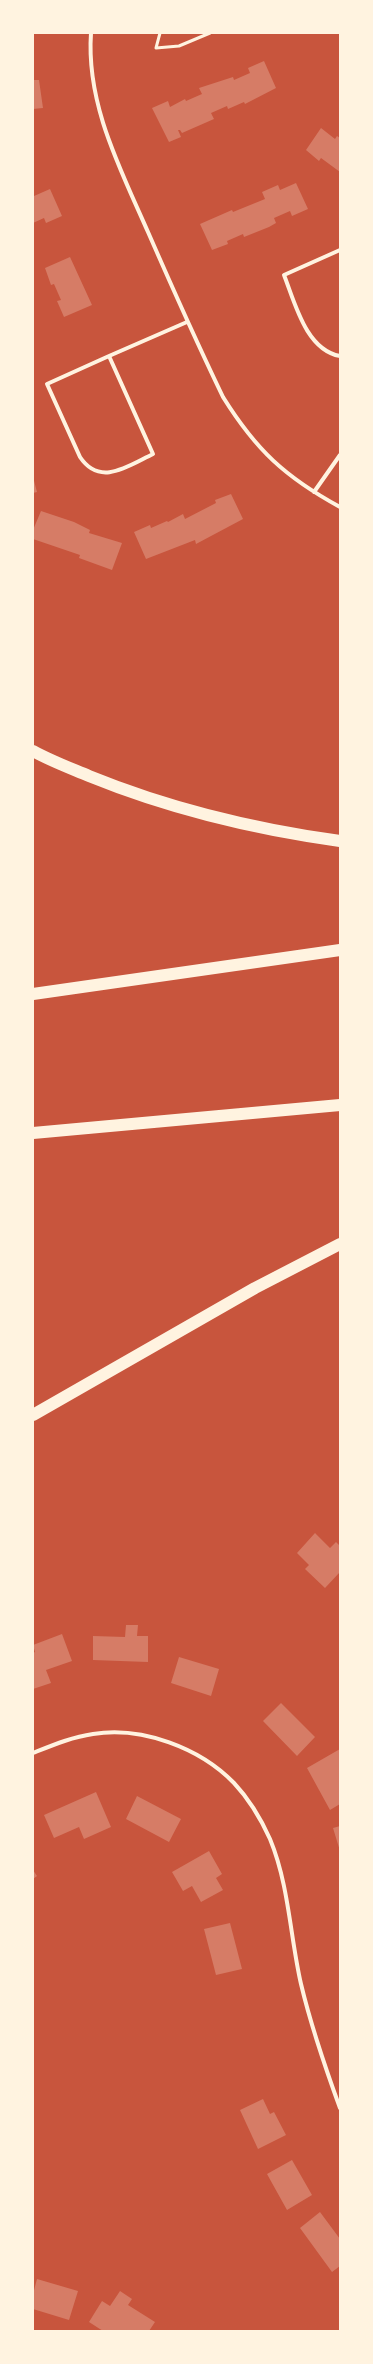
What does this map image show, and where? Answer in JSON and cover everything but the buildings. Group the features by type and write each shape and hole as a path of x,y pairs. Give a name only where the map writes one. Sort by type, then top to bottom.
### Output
{"highway":[{"path":"33,751 119,788 208,817 278,832 340,841"},
{"path":"33,994 340,950"},
{"path":"33,1133 340,1105"},
{"path":"33,1415 255,1288 340,1244"}],"street":[{"path":"91,33 90,52 96,102 111,147 187,322 223,397 238,423 270,460 314,492 340,507"},
{"path":"340,250 284,275 305,327 316,343 332,355 340,356"},
{"path":"109,356 153,454 112,473 98,473 86,466 80,457 47,384 109,356 187,322"},
{"path":"314,492 340,455"},
{"path":"33,1753 63,1740 94,1733 127,1733 155,1738 178,1746 206,1760 234,1783 255,1811 270,1840 284,1885 301,1983 340,2108"}],"lane":[{"path":"160,33 156,48 179,46 210,33"}]}
